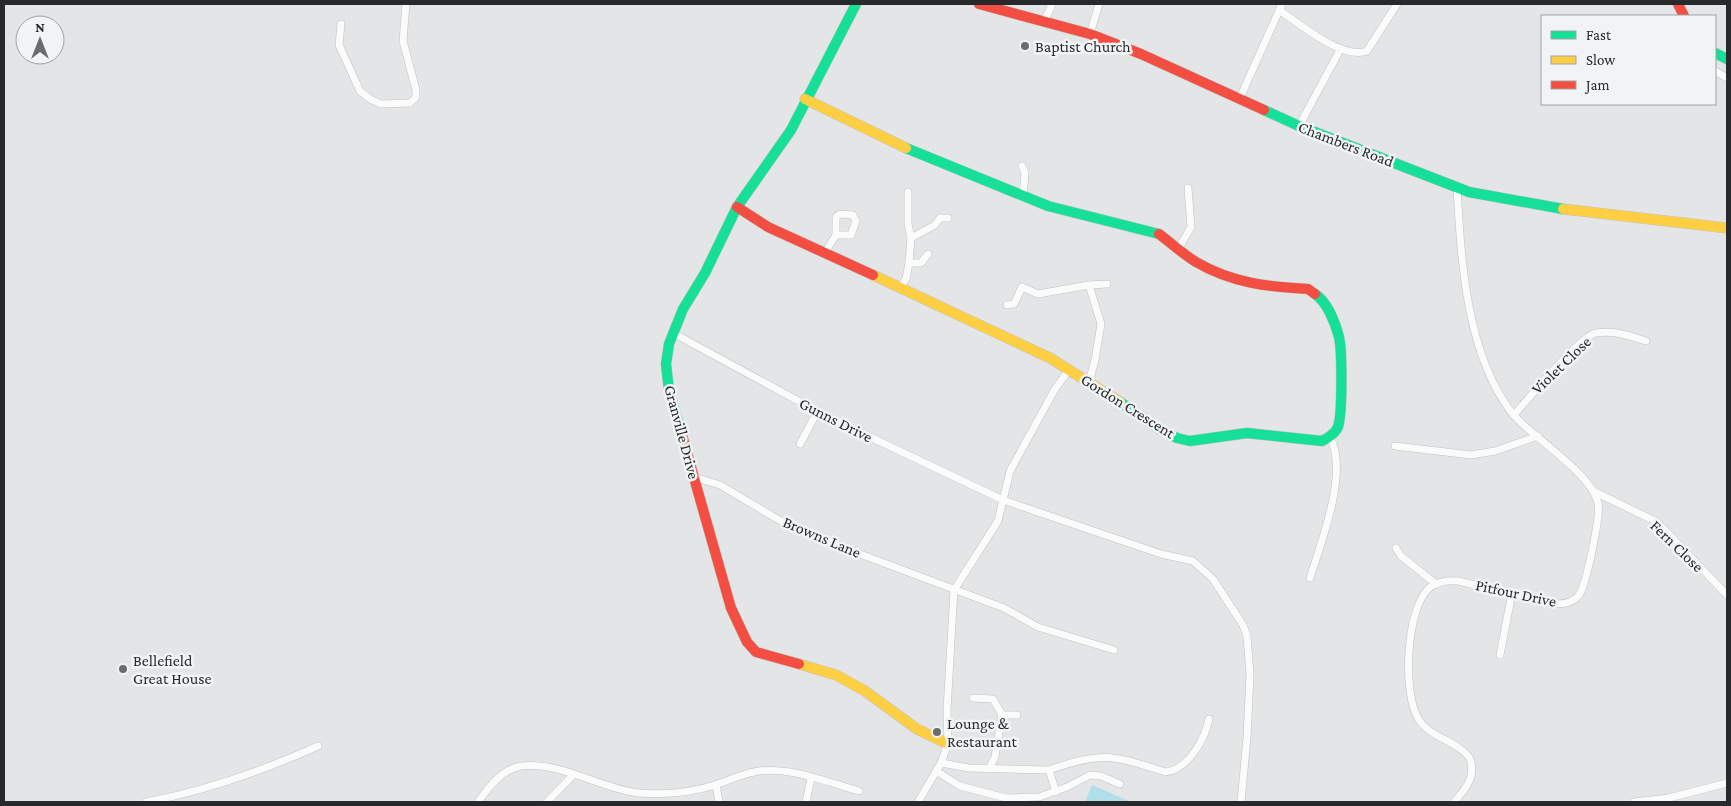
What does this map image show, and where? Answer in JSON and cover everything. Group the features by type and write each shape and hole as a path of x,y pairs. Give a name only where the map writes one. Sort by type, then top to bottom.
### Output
{"street":[{"path":"341,24 338,45 360,91 370,100 381,104 410,103 416,96 416,90 403,41 406,4"},
{"name":"Granville Drive","path":"856,4 805,99 791,130 737,207 705,273 683,310 673,333 666,364 669,392 718,565 741,633 748,646 756,652 836,675 865,691 918,729 948,744"},
{"name":"Chambers Road","path":"980,4 1045,20 1090,34 1141,54 1299,126 1363,148 1469,192 1555,208 1727,228"},
{"path":"1045,20 1052,4"},
{"path":"1090,34 1099,4"},
{"path":"1239,100 1280,7 1340,50 1358,54 1367,51 1397,4"},
{"path":"1299,126 1340,50"},
{"path":"1716,72 1727,78"},
{"path":"805,99 935,162 1048,206 1160,234 1196,262 1231,277 1259,286 1308,288 1321,298 1338,337 1342,365 1341,399 1338,428 1330,437 1334,451 1335,494 1310,578"},
{"path":"1022,166 1025,173 1023,196"},
{"name":"Pitfour Drive","path":"1436,584 1446,580 1458,581 1562,604 1569,602 1580,593 1599,517 1598,502 1593,491 1572,467 1514,415 1505,403 1486,366 1472,318 1463,269 1457,187"},
{"path":"1179,248 1191,227 1188,188"},
{"path":"901,286 906,278 910,263 911,238 908,224 908,192"},
{"name":"Gordon Crescent","path":"737,207 768,227 824,254 901,286 968,320 1014,339 1070,370 1161,430 1177,438 1190,440 1247,432 1322,441 1330,437"},
{"path":"911,238 934,225 940,218 948,218"},
{"path":"824,254 836,235"},
{"path":"910,263 922,263 928,254"},
{"path":"1008,305 1014,304 1022,287 1038,294 1088,285 1108,284"},
{"path":"1088,285 1101,324 1096,360 1089,382"},
{"name":"Gunns Drive","path":"673,333 817,412 1003,500 1160,554 1193,561 1213,579 1243,625 1250,652 1247,738 1241,802"},
{"name":"Violet Close","path":"1514,415 1565,357 1594,333 1619,333 1646,340"},
{"path":"918,802 941,763 948,744 947,710 954,590 998,521 1010,471 1055,390 1070,370"},
{"path":"800,444 817,412"},
{"path":"1395,446 1471,455 1495,452 1538,436"},
{"name":"Browns Lane","path":"694,477 720,485 787,523 1004,608 1038,627 1114,650"},
{"name":"Fern Close","path":"1593,491 1657,522 1727,596"},
{"path":"1396,548 1405,560 1436,584 1422,598 1414,623 1408,657 1409,692 1419,721 1432,733 1462,750 1470,760 1470,781 1454,802"},
{"path":"1500,655 1512,593"},
{"path":"973,698 993,699 1002,715 994,757 990,767"},
{"path":"1002,715 1017,715"},
{"path":"941,763 970,768 990,767 998,770 1049,770 1091,757 1109,756 1165,772 1172,771 1178,768 1206,734 1209,719"},
{"path":"146,802 183,799 266,769 318,746"},
{"path":"478,802 490,785 505,773 519,766 533,766 573,775 620,790 642,793 690,791 754,772 776,771 858,791"},
{"path":"1049,770 1056,792"},
{"path":"936,772 960,786 1006,798 1023,799 1056,792 1090,775 1101,776 1120,784"},
{"path":"546,802 573,775"},
{"path":"806,802 811,778"},
{"path":"1634,802 1669,798 1727,783"},
{"path":"716,784 719,802"},
{"path":"639,802 642,793"}],"shaded area":[{"path":"1092,785 1131,802 1085,802"}],"traffic: fast":[{"path":"681,432 669,391 666,364 669,344 683,309 705,273 737,207 791,130 856,4"},
{"path":"1716,54 1727,59"},
{"path":"1264,110 1299,126 1469,192 1563,209"},
{"path":"906,148 1048,206 1159,234"},
{"path":"1120,402 1161,430 1177,438 1190,441 1247,433 1322,441 1326,439 1337,429 1339,423 1341,384 1340,344 1330,313 1315,294"}],"traffic: slow":[{"path":"805,99 906,148"},
{"path":"1563,209 1727,228"},
{"path":"873,275 1050,358 1120,402"},
{"path":"799,664 836,675 865,691 917,729 948,744"}],"traffic: jam":[{"path":"979,4 1090,34 1141,54 1264,110"},
{"path":"1678,4 1684,15"},
{"path":"737,207 768,227 873,275"},
{"path":"1159,234 1196,262 1223,275 1250,283 1308,289 1315,294"},
{"path":"681,432 731,608 747,642 756,652 799,664"}],"place":[{"name":"Baptist Church","path":"1025,46"},
{"name":"Bellefield Great House","path":"123,669"},
{"name":"Lounge & Restaurant","path":"937,732"}]}
